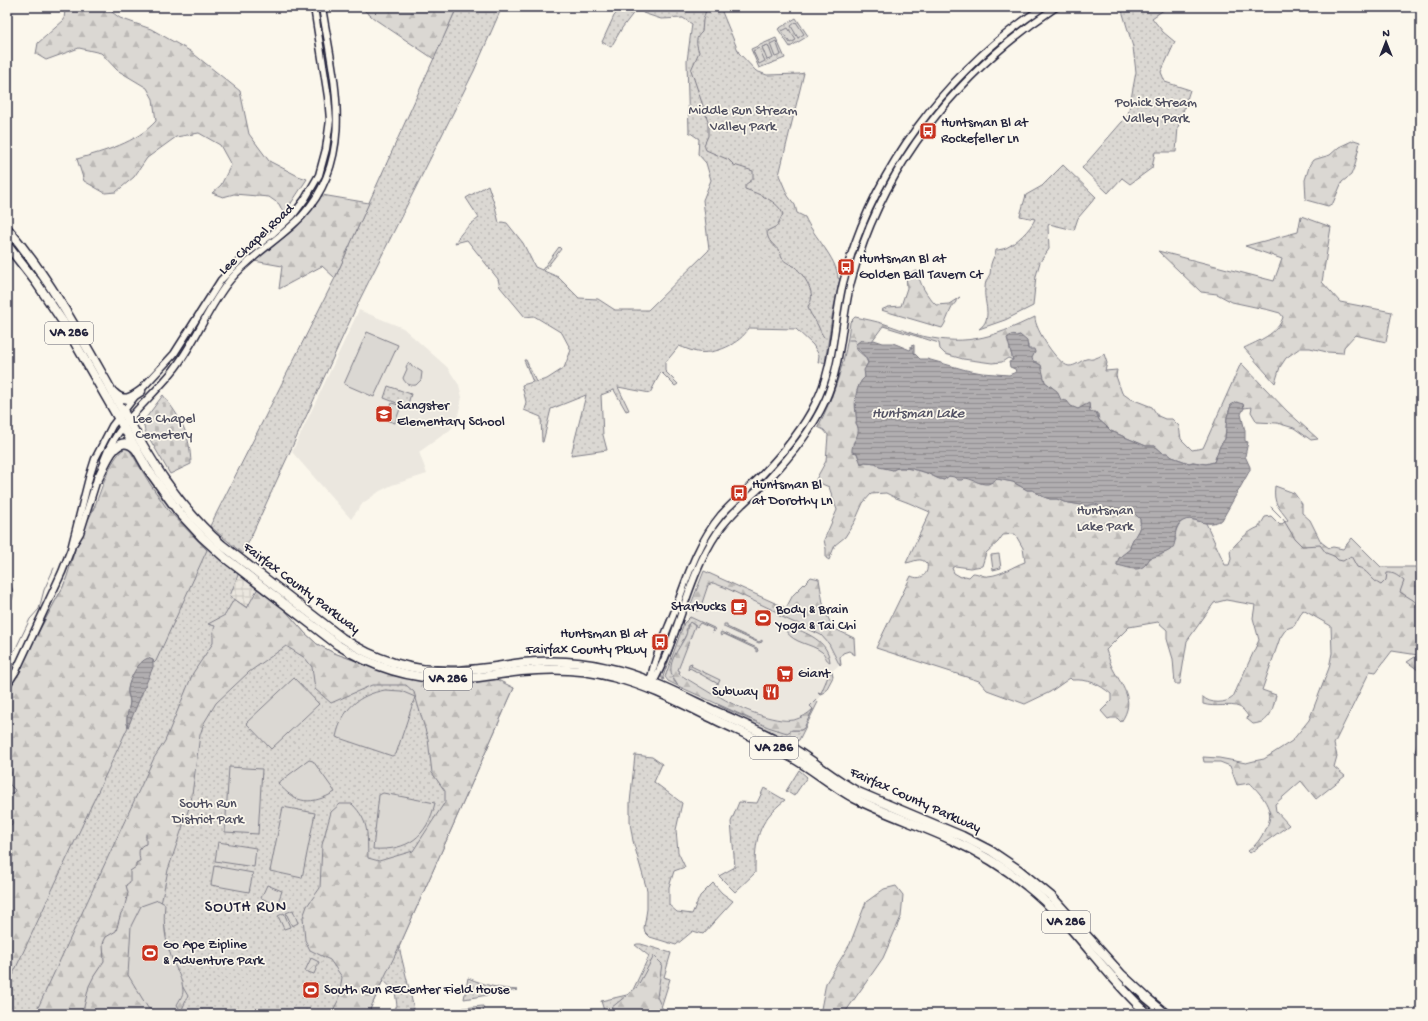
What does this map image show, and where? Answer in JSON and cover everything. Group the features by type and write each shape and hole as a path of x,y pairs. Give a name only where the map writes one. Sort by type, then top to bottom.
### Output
{"highway":[{"name":"Fairfax County Parkway","path":"7,228 27,252 50,288 111,390 120,414"},
{"name":"Fairfax County Parkway","path":"7,245 36,282 125,422 167,484 188,511 209,534 238,559 349,643 363,651 393,663 428,670 458,671 528,663 565,662 600,666 623,672 651,684 791,748 858,792 962,836 983,846 1006,860 1028,876 1052,898 1121,974 1166,1014"},
{"path":"111,390 118,398 124,399 141,391"},
{"name":"Fairfax County Parkway","path":"125,422 136,450 153,477 191,526 224,557 343,648 364,660 399,672 432,678 463,678 529,670 559,669 651,684 786,754 839,789 859,800 951,839 999,865 1034,891 1058,913 1120,986 1148,1014"},
{"path":"98,478 116,446 126,443 132,445 136,450"}],"street":[{"name":"Lee Chapel Road","path":"7,685 16,671 62,572 71,549 95,459 120,414 174,354 221,280 245,255 284,223 300,207 315,183 324,157 329,134 329,105 314,7"},
{"name":"Lee Chapel Road","path":"71,549 80,533 107,450 113,438 125,422 172,372 193,341 230,280 250,261 281,236 306,211 320,189 332,160 337,132 338,113 322,7"},
{"path":"651,684 652,671 666,631 703,541 722,514 762,475 783,451 805,421 819,396 828,370 840,296 849,261 866,216 882,183 913,134 945,92 983,53 1008,32 1043,7"},
{"path":"651,684 658,674 666,655 698,567 716,534 733,513 789,456 812,425 826,399 835,372 843,318 856,263 872,221 888,187 922,134 951,97 988,59 1013,38 1056,7"},
{"path":"245,255 250,261"}],"shaded area":[{"name":"Sangster Elementary School","path":"359,310 403,328 447,367 459,385 462,397 457,420 450,430 419,452 427,474 392,485 380,491 363,503 351,519 292,452"},
{"path":"239,572 258,588 247,608 230,596"},
{"path":"712,583 724,587 778,613 785,618 817,632 826,639 839,665 831,672 818,700 815,700 813,703 812,710 794,720 774,719 745,708 721,697 715,692 713,694 679,673 678,670 695,626 687,616 690,609 697,611 708,585"}],"green space":[{"path":"61,7 105,7 120,18 151,29 190,51 240,91 249,134 269,161 307,179 284,214 279,204 269,197 234,194 223,197 212,193 221,185 231,165 220,145 199,133 176,137 147,158 134,177 116,192 105,193 84,181 77,159 130,141 148,129 156,121 153,99 147,88 117,70 101,53 79,48 46,60 36,54 38,43 64,20 65,9"},
{"path":"360,7 457,7 434,59 376,20"},
{"path":"457,7 502,7 474,71 360,299 243,554 210,526 335,278"},
{"path":"622,7 638,7 622,28 611,47 602,42 614,16"},
{"name":"Middle Run Stream Valley Park","path":"640,7 720,7 739,53 756,71 767,75 804,73 779,175 788,196 795,205 797,213 805,217 813,232 834,263 838,278 840,279 825,363 818,363 819,355 813,345 796,329 749,328 740,339 726,347 711,352 697,352 679,346 665,363 665,371 678,384 675,386 661,372 650,393 618,387 629,410 626,411 614,390 601,395 603,435 607,450 571,455 586,395 551,409 542,442 541,417 524,410 526,402 522,385 533,382 524,360 526,360 536,382 547,379 564,368 571,350 562,333 534,316 525,317 500,287 498,279 467,240 455,243 460,235 479,218 466,198 488,185 499,223 507,223 523,243 535,267 542,270 559,247 561,249 544,271 558,277 579,298 598,299 615,310 648,310 709,250 703,200 711,180 706,163 698,154 699,139 689,132 687,61 692,24 683,18 661,19 643,13"},
{"name":"Pohick Stream Valley Park","path":"1121,7 1168,7 1152,18 1163,32 1175,42 1161,72 1165,82 1190,90 1178,127 1176,152 1155,152 1152,168 1130,184 1122,178 1108,193 1082,168 1128,115 1136,72 1133,47"},
{"path":"796,18 808,36 790,47 778,29"},
{"path":"796,22 804,34 798,38 791,26"},
{"path":"788,28 796,40 790,43 782,31"},
{"path":"776,38 785,58 759,68 751,49"},
{"path":"776,41 781,55 775,57 770,44"},
{"path":"768,45 773,58 767,60 762,47"},
{"path":"759,48 765,61 759,64 753,51"},
{"path":"1354,140 1360,142 1355,165 1351,175 1342,182 1333,203 1328,206 1306,200 1305,180 1310,164 1313,160 1330,155 1339,147"},
{"path":"1063,165 1096,197 1078,218 1074,230 1049,224 1049,249 1040,262 1036,276 1033,306 1005,320 979,329 986,320 987,310 985,284 990,274 991,263 996,250 1010,246 1030,227 1035,219 1020,216 1026,195 1042,186"},
{"path":"322,195 369,203 335,278 322,266 279,289 282,266 254,261 296,228"},
{"path":"1301,216 1331,227 1322,282 1340,302 1392,312 1386,342 1355,335 1344,347 1343,353 1300,348 1286,358 1280,367 1275,383 1244,348 1261,340 1277,328 1283,317 1280,313 1232,302 1217,294 1201,292 1158,251 1274,281 1282,259 1245,246 1298,232"},
{"path":"917,271 924,289 936,305 949,304 960,297 956,300 942,328 881,310 888,307 901,306 907,288 906,274"},
{"name":"Huntsman Lake Park","path":"855,317 931,338 962,340 976,339 1004,331 1035,317 1042,337 1053,353 1064,364 1071,366 1086,359 1093,359 1104,354 1107,363 1105,371 1117,370 1116,376 1122,393 1129,398 1152,407 1158,416 1165,419 1172,419 1179,426 1181,439 1192,450 1203,448 1241,363 1287,411 1318,439 1311,440 1294,428 1277,423 1257,422 1251,412 1252,407 1244,408 1243,404 1231,405 1227,417 1225,439 1220,446 1214,462 1206,464 1193,462 1189,463 1172,457 1167,453 1163,453 1155,446 1146,446 1111,431 1099,420 1098,414 1090,412 1089,404 1078,409 1060,400 1054,389 1045,382 1037,362 1033,361 1031,358 1035,352 1028,349 1028,345 1020,335 1013,336 1010,349 1013,360 1008,358 1002,362 992,363 963,359 945,354 940,349 939,343 883,326 872,341 857,343 857,350 865,357 868,363 866,366 865,377 862,380 856,394 856,423 859,431 853,443 859,459 865,462 876,463 893,470 900,468 912,469 944,480 948,476 968,478 979,482 992,482 997,479 1013,482 1027,490 1032,490 1050,499 1057,499 1064,502 1087,506 1094,504 1106,511 1121,516 1125,509 1130,509 1140,519 1140,527 1132,541 1130,549 1119,558 1117,565 1139,568 1145,565 1150,558 1170,550 1176,539 1174,536 1180,524 1186,519 1190,519 1206,523 1225,565 1229,565 1231,559 1230,551 1243,537 1259,527 1265,517 1271,516 1280,525 1288,520 1279,508 1276,501 1275,486 1294,493 1302,504 1302,513 1310,520 1321,542 1329,548 1333,547 1343,549 1352,538 1381,567 1421,567 1421,672 1407,662 1418,655 1392,651 1376,672 1370,671 1334,744 1337,756 1334,767 1345,776 1316,799 1301,781 1275,804 1276,811 1289,825 1250,853 1248,851 1258,842 1269,821 1270,816 1267,805 1261,795 1250,783 1237,785 1230,766 1220,762 1204,762 1203,757 1219,758 1246,763 1264,759 1292,741 1309,720 1329,668 1332,653 1331,626 1303,610 1294,626 1286,629 1280,638 1262,690 1276,695 1272,711 1264,721 1253,724 1247,719 1248,716 1240,708 1231,705 1212,706 1203,704 1203,697 1210,701 1222,702 1233,697 1259,640 1253,618 1255,605 1226,600 1214,603 1187,641 1180,684 1175,684 1173,659 1167,639 1167,630 1158,622 1129,627 1106,650 1111,665 1123,686 1128,699 1126,714 1121,722 1117,718 1108,719 1101,711 1111,701 1111,694 1102,687 1089,681 1072,680 1070,678 1050,692 1025,704 987,690 979,681 876,648 911,576 918,578 924,576 927,571 927,564 922,560 906,563 930,512 886,493 871,494 863,503 855,521 845,537 835,545 829,560 826,558 824,540 837,510 829,487 815,481 826,461 828,435 824,430 818,427 830,402 843,363 850,322","holes":["1015,534 1023,548 1025,562 998,574 986,576 973,573 969,577 961,577 954,573 952,568 955,566 970,568 982,566 986,553 1003,535"]},
{"path":"367,332 398,345 374,397 344,384"},
{"path":"408,363 422,372 421,380 416,385 408,384 403,378"},
{"path":"388,386 411,394 407,407 384,398"},
{"name":"Lee Chapel Cemetery","path":"163,395 180,419 189,444 191,464 170,474 145,431 143,422"},
{"path":"392,403 401,406 395,423 386,420"},
{"name":"South Run District Park","path":"136,429 203,531 241,567 230,596 247,608 283,608 317,644 334,653 383,671 514,688 399,947 414,1009 406,1014 391,1014 390,1011 397,1006 395,991 383,980 368,1014 7,1014 7,690 63,587 93,509"},
{"path":"125,448 129,449 168,510 207,550 156,661 154,663 153,660 137,672 131,680 128,692 130,702 127,718 128,727 7,987 7,690 63,587 78,539 93,510 106,476 114,460"},
{"path":"999,554 1001,568 993,570 991,555"},
{"path":"704,571 786,608 793,595 811,577 819,579 824,609 833,628 854,638 855,655 849,651 843,653 840,657 840,666 829,644 821,635 777,615 777,612 713,583 708,585 700,609 697,611 692,609 691,604"},
{"path":"258,588 283,608 317,644 334,653 383,671 494,678 514,688 368,1014 331,1014 339,999 342,977 330,960 310,950 305,940 303,917 307,906 320,888 322,845 331,812 340,804 352,804 365,823 368,858 379,861 413,851 445,802 445,791 432,773 428,739 414,692 406,685 372,685 331,703 315,689 312,667 305,658 286,646 249,672 216,703 204,723 200,735 191,802 168,870 161,904 166,936 164,942 170,965 188,996 180,1014 35,1014 154,758 165,741 193,673 213,643 213,632 215,626 208,624 225,615 234,599 247,608"},
{"path":"690,617 714,628 715,631 712,632 713,629 700,623 697,627 692,623 687,625 687,633 681,644 673,679 678,686 668,681 665,677 684,623"},
{"path":"690,622 695,626 678,670 680,671 679,674 712,694 715,692 722,698 738,706 767,717 794,720 804,716 813,709 804,728 801,730 792,730 787,733 768,727 678,686 672,676 671,665 686,635"},
{"path":"724,624 727,624 727,627 759,642 762,640 762,642 759,643 726,628 724,627"},
{"path":"789,626 815,638 821,643 828,654 830,662 818,649 798,641 789,635 786,631 786,627"},
{"path":"721,632 757,648 758,651 756,652 756,649 724,634 721,636"},
{"path":"671,654 663,680 661,676 662,672"},
{"path":"692,663 691,666 720,680 718,684 690,668 688,670 689,664"},
{"path":"828,670 832,672 833,677 825,692 820,694 818,692 821,693 830,672"},
{"path":"294,678 319,704 271,749 246,723"},
{"path":"385,690 401,691 415,697 396,754 392,756 336,737 342,719 353,705 359,700 375,692"},
{"path":"816,700 818,702 799,740 794,742 788,741 752,724 718,705 749,719 792,730 801,730 813,709 810,706"},
{"path":"1421,728 1421,753 1415,752"},
{"path":"635,755 652,757 662,764 654,782 682,803 676,830 678,852 685,867 674,871 669,887 669,905 677,912 692,914 700,896 713,883 722,893 733,901 703,934 693,931 676,945 650,937 645,932 644,928 647,909 647,890 633,841 630,823 630,803"},
{"path":"309,760 313,761 335,792 319,799 305,801 291,796 278,783"},
{"path":"229,767 262,769 258,834 225,832"},
{"path":"799,770 807,777 794,796 786,791"},
{"path":"764,788 785,800 768,816 763,824 757,841 755,873 735,892 719,876 735,867 731,822 739,802 757,803"},
{"path":"383,793 435,803 427,825 414,840 396,847 373,849 379,795"},
{"path":"283,807 315,813 302,878 270,871"},
{"path":"218,842 256,848 254,867 215,861"},
{"path":"214,866 253,873 249,892 211,885"},
{"path":"267,885 282,891 277,905 261,898"},
{"path":"896,886 903,895 901,917 883,958 844,1014 820,1014 826,983 850,944 866,902 884,889"},
{"name":"Go Ape Zipline & Adventure Park","path":"158,900 165,904 164,926 166,939 183,987 182,995 177,1005 183,1014 162,1014 148,1008 128,975 131,926 141,906"},
{"path":"293,910 298,923 292,926 286,913"},
{"path":"284,913 290,927 284,929 278,916"},
{"path":"637,944 671,953 664,977 670,979 659,1014 605,1014 601,1001 631,994 649,956 635,945"},
{"path":"654,956 662,964 657,997 665,1014 610,1014 611,1008 637,987"},
{"path":"311,958 319,962 314,974 305,971"},
{"path":"468,978 480,983 505,989 518,990 464,999"},
{"path":"483,1006 484,1014 463,1014 463,1008"}],"water":[{"name":"Huntsman Lake","path":"1011,335 1020,335 1027,341 1028,349 1034,349 1035,352 1032,358 1033,361 1041,365 1045,382 1057,391 1061,400 1067,401 1071,406 1078,409 1089,403 1090,412 1096,412 1099,420 1111,431 1146,446 1155,446 1163,453 1167,453 1172,457 1189,463 1193,462 1206,464 1214,462 1220,446 1225,439 1227,417 1231,405 1236,402 1243,404 1244,408 1241,414 1245,431 1245,441 1248,442 1245,456 1250,470 1222,520 1211,523 1204,523 1192,519 1183,521 1177,527 1174,544 1170,550 1150,558 1143,567 1132,569 1117,565 1117,562 1123,554 1130,549 1132,541 1140,527 1140,519 1130,509 1125,509 1121,516 1106,511 1094,504 1087,506 1064,502 1057,499 1050,499 1032,490 1027,490 1013,482 997,479 989,484 985,484 967,478 958,480 949,476 944,480 912,469 899,468 893,470 879,467 876,463 865,462 861,464 857,453 852,452 852,448 858,434 855,409 856,399 860,384 865,377 864,370 868,363 866,357 855,345 861,340 874,340 883,343 893,343 910,350 911,346 914,345 914,353 920,359 927,359 982,373 1009,375 1016,372 1015,369 1010,367 1009,362 1013,360 1007,338"},
{"path":"7,578 13,592 13,596 7,607"},
{"path":"148,658 153,660 153,667 128,727 127,718 130,702 128,692 129,685 132,676 138,667"}],"waterway":[{"path":"691,7 694,9 701,8 706,10 702,32 698,36 697,41 699,52 691,70 708,121 708,136 704,145 706,150 729,160 734,165 753,171 753,179 745,185 745,189 767,198 781,209 783,214 777,226 767,231 768,238 780,252 783,260 795,267 809,285 811,291 811,301 808,306 824,337"},
{"path":"849,340 854,340 856,344"},
{"path":"1271,507 1283,519 1295,539 1302,546 1320,545 1326,553 1334,556 1338,560 1343,561 1351,556 1357,567 1364,570 1381,585 1386,580 1387,573 1398,576 1404,581 1400,592 1421,607"},
{"path":"7,656 15,650 30,619 39,609 44,590 54,568"},
{"path":"7,746 10,757 7,762"},
{"path":"7,770 11,773 8,778 10,785 15,790 8,795 7,799"},
{"path":"7,808 9,809 7,815"},
{"path":"7,820 12,821 12,824 7,828"},
{"path":"83,1014 89,986 104,961 104,941 106,937 116,931 128,893 126,885 130,882 130,871 136,867 136,863 140,861 139,851 140,848 146,844 146,834"},
{"path":"7,850 10,850 13,856 7,858"}],"place":[{"name":"Huntsman Bl at Rockefeller Ln","path":"928,131"},
{"name":"Huntsman Bl at Golden Ball Tavern Ct","path":"846,267"},
{"name":"Sangster Elementary School","path":"384,414"},
{"name":"Huntsman Bl at Dorothy Ln","path":"739,493"},
{"name":"Starbucks","path":"739,607"},
{"name":"Body & Brain Yoga & Tai Chi","path":"763,618"},
{"name":"Huntsman Bl at Fairfax County Pkwy","path":"660,642"},
{"name":"Giant","path":"785,674"},
{"name":"Subway","path":"771,692"},
{"name":"Go Ape Zipline & Adventure Park","path":"150,953"},
{"name":"South Run RECenter Field House","path":"311,990"}],"district":[{"name":"SOUTH RUN","path":"246,908"}]}
